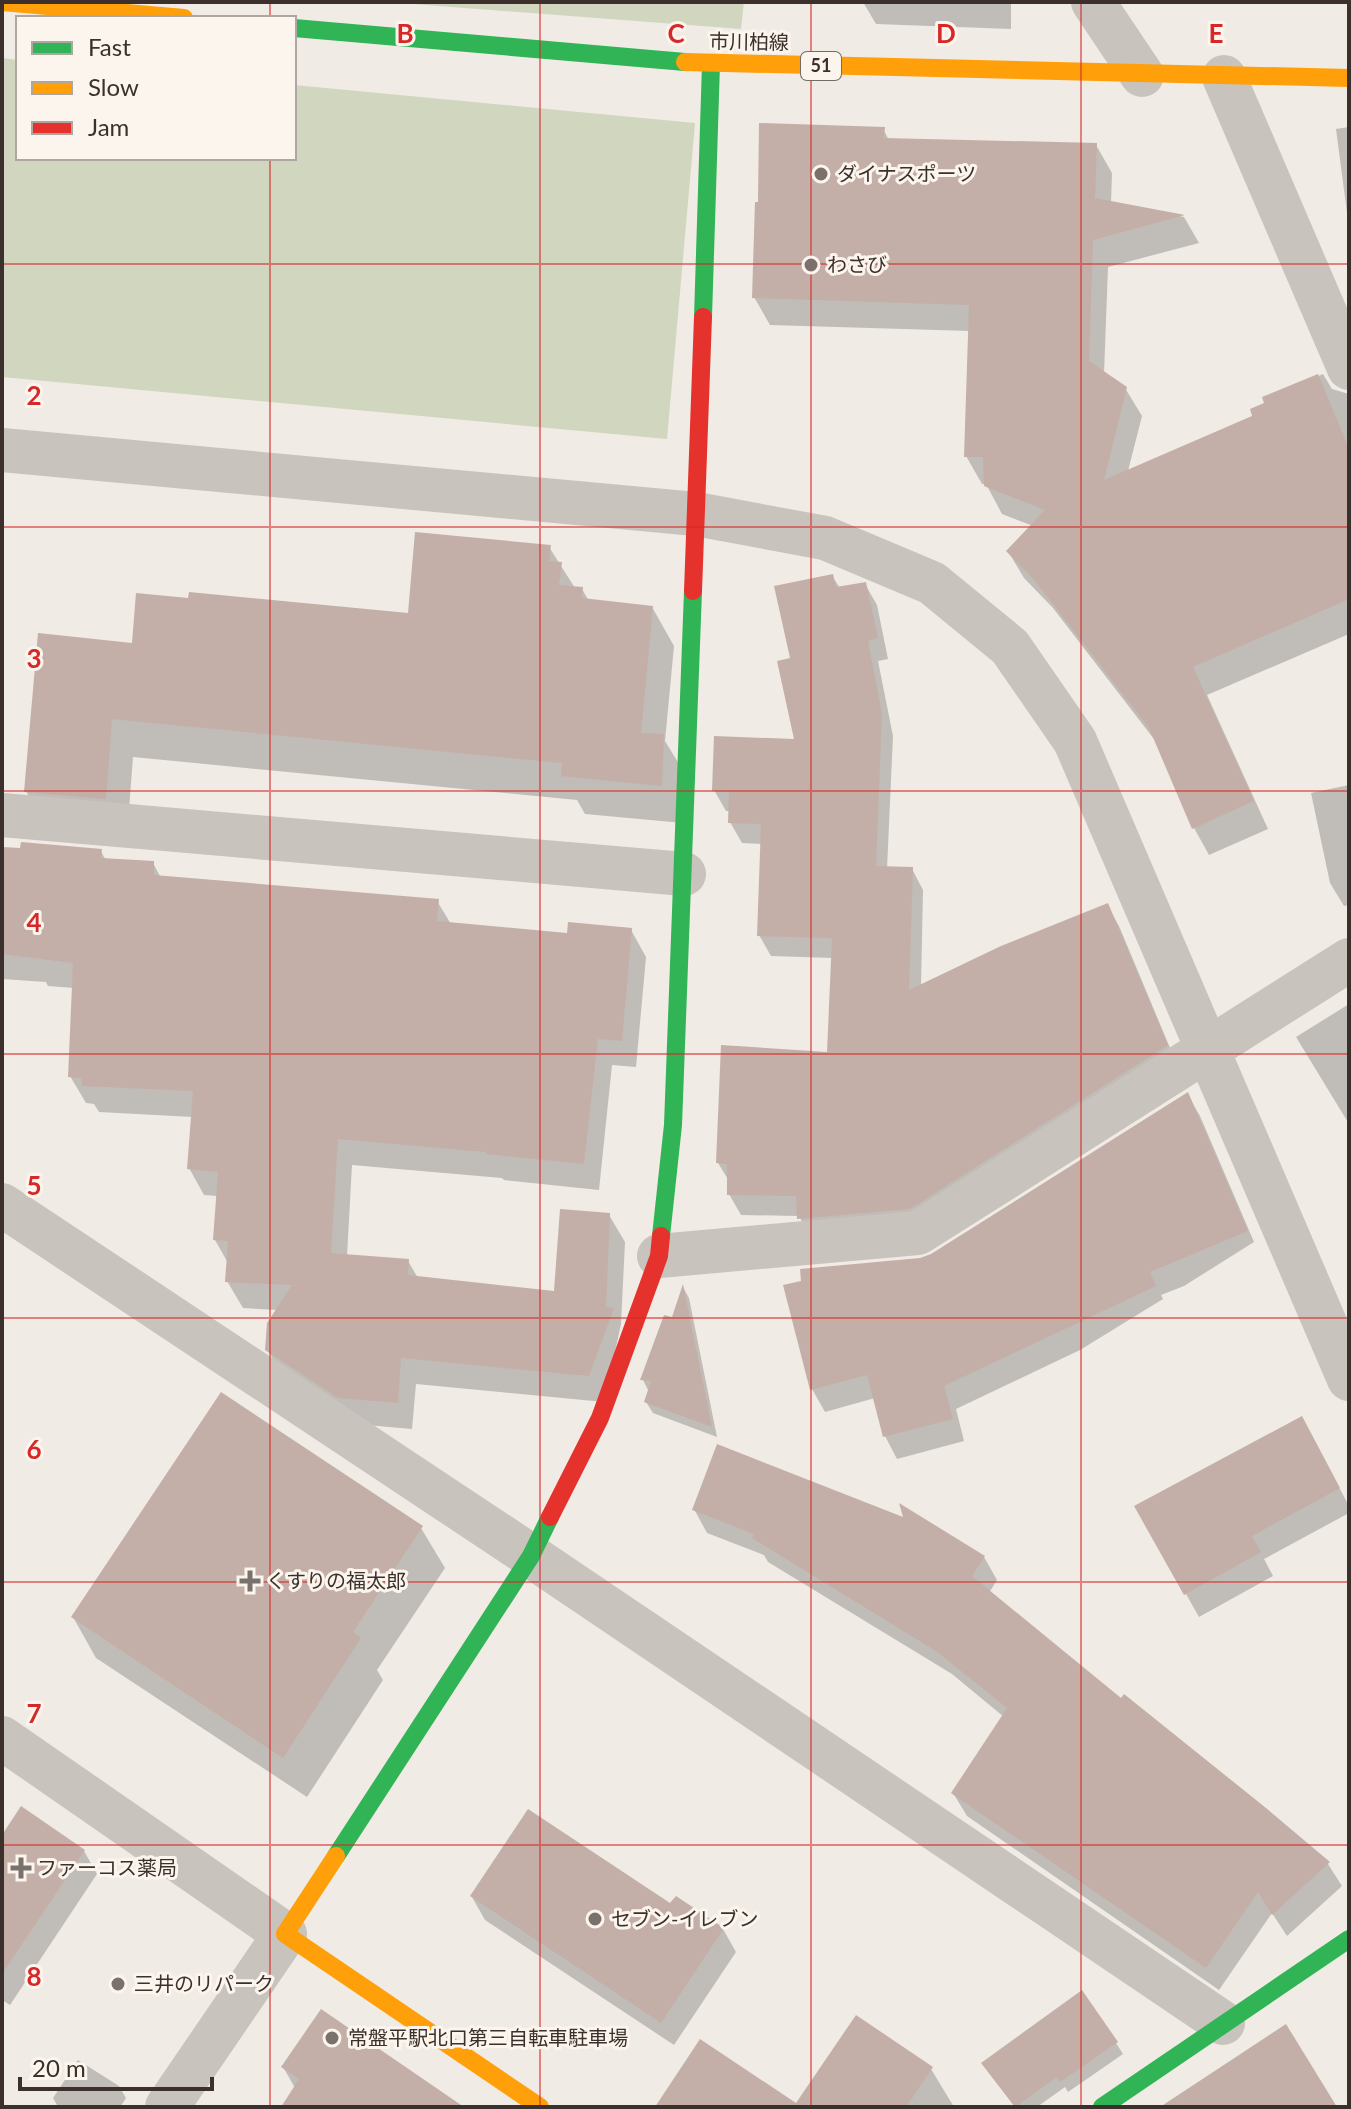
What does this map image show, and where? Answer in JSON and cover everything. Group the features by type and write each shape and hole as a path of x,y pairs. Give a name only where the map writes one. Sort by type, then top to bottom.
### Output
{"street":[{"path":"2,2 161,16"},
{"path":"1093,2 1142,75"},
{"name":"市川柏線","path":"296,28 711,64 1349,78"},
{"path":"167,2107 285,1934 531,1556 600,1418 659,1256 673,1125 684,874 711,64"},
{"path":"1224,77 1349,368"},
{"path":"2,450 696,514 825,538 932,583 1010,647 1075,741 1349,1379"},
{"path":"2,815 684,874"},
{"path":"659,1256 918,1233 1349,960"},
{"path":"2,1205 531,1556 1223,2023"},
{"path":"2,1738 540,2107"},
{"path":"1102,2107 1349,1939"}],"green space":[{"path":"387,2 744,2 741,29"},
{"path":"2,58 16,60 16,160 296,160 296,85 695,123 667,439 2,377"}],"building":[{"path":"759,123 885,127 884,138 1097,143 1095,198 1185,215 1093,240 1089,361 1127,387 1104,480 1252,416 1250,409 1264,403 1262,397 1318,374 1349,449 1349,599 1193,667 1254,801 1192,829 1149,728 1035,581 1006,551 1045,510 984,486 983,457 964,457 969,305 752,298"},
{"path":"415,532 551,545 549,561 562,562 559,585 583,587 582,598 653,606 641,733 664,734 662,786 561,776 562,763 112,719 106,799 24,792 38,633 132,643 136,593 188,598 189,592 408,613"},
{"path":"833,574 836,587 866,582 878,638 868,641 882,714 876,866 913,867 909,990 1001,946 1108,903 1168,1045 910,1209 797,1219 796,1196 727,1195 727,1164 716,1163 721,1045 827,1052 832,938 757,936 761,824 728,823 729,792 712,791 714,736 794,739 777,661 790,658 774,586"},
{"path":"21,842 102,849 101,858 154,861 154,875 439,899 437,921 567,933 568,922 632,928 622,1041 598,1039 584,1164 338,1139 331,1253 409,1259 408,1275 554,1291 560,1209 610,1213 606,1307 614,1308 589,1376 401,1358 398,1403 338,1398 265,1350 267,1323 292,1285 225,1282 228,1241 213,1240 218,1172 187,1169 193,1091 82,1086 81,1078 68,1077 73,963 2,954 2,847 20,848"},
{"path":"1188,1092 1248,1231 1150,1272 1156,1286 944,1386 953,1419 883,1437 867,1375 810,1390 783,1285 801,1281 800,1269 920,1258 931,1254"},
{"path":"683,1284 712,1427 644,1402 651,1381 640,1380 664,1315 672,1317"},
{"path":"221,1392 423,1526 353,1632 361,1638 283,1758 71,1617"},
{"path":"1302,1416 1340,1488 1252,1536 1261,1552 1184,1595 1134,1506"},
{"path":"717,1444 903,1517 899,1503 985,1556 972,1576 1121,1698 1124,1694 1330,1862 1272,1915 1258,1892 1206,1968 951,1793 1007,1708 936,1651 752,1538 754,1534 692,1510"},
{"path":"21,1806 85,1850 2,1974 2,1835"},
{"path":"528,1809 670,1903 676,1896 724,1928 661,2023 470,1896"},
{"path":"1082,1990 1118,2042 1060,2082 1057,2077 1015,2107 981,2063"},
{"name":"常盤平駅北口第三自転車駐車場","path":"321,2009 464,2107 281,2107 299,2079 281,2067"},
{"path":"856,2015 933,2067 906,2107 655,2107 700,2039 796,2103"},
{"path":"1286,2024 1337,2107 1160,2107"}],"traffic: fast":[{"path":"296,28 685,62"},
{"path":"703,317 711,64"},
{"path":"661,1236 673,1125 693,591"},
{"path":"336,1856 531,1556 550,1517"},
{"path":"1102,2107 1349,1939"}],"traffic: slow":[{"path":"2,2 161,16"},
{"path":"685,62 1349,78"},
{"path":"336,1856 285,1934 540,2107"}],"traffic: jam":[{"path":"693,591 703,317"},
{"path":"550,1517 600,1418 659,1256 661,1236"}],"place":[{"name":"ダイナスポーツ","path":"821,174"},
{"name":"わさび","path":"811,265"},
{"name":"くすりの福太郎","path":"250,1581"},
{"name":"ファーコス薬局","path":"21,1868"},
{"name":"セブン-イレブン","path":"595,1919"},
{"name":"三井のリパーク","path":"118,1984"},
{"name":"常盤平駅北口第三自転車駐車場","path":"332,2038"}]}
